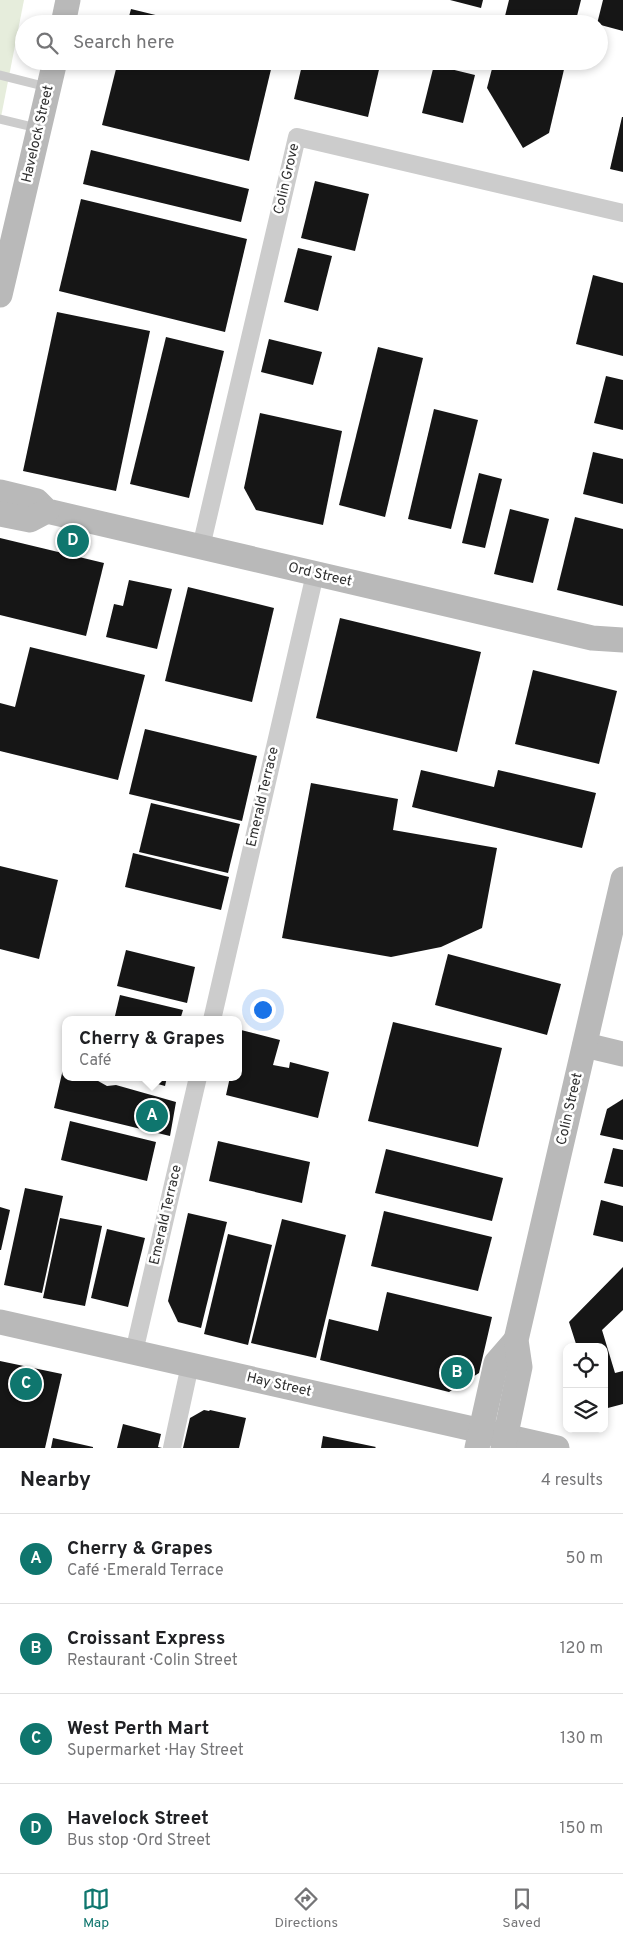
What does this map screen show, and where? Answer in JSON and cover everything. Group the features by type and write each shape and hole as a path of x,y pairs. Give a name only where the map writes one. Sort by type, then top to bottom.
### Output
{"street":[{"path":"65,15 68,0"},
{"name":"Havelock Street","path":"0,295 53,70"},
{"name":"Colin Grove","path":"201,547 297,137 623,213"},
{"name":"Ord Street","path":"0,492 37,501 47,512 592,638 623,640"},
{"name":"Ord Street","path":"0,514 30,520 47,512"},
{"name":"Emerald Terrace","path":"213,1016 315,574"},
{"name":"Ord Street","path":"592,638 623,655"},
{"name":"Colin Street","path":"505,1442 520,1367 516,1340 623,879"},
{"path":"584,1045 623,1054"},
{"name":"Emerald Terrace","path":"134,1352 197,1081"},
{"name":"Hay Street","path":"0,1322 190,1365 479,1439 557,1448"},
{"name":"Colin Street","path":"479,1439 496,1362 516,1340"},
{"path":"172,1448 190,1365"}],"lane":[{"path":"0,75 49,88"},
{"path":"0,119 40,128"}],"green space":[{"path":"0,0 24,0 21,15 15,15 15,46 0,122"}],"building":[{"path":"450,0 483,0 481,8"},
{"path":"509,0 581,0 577,15 505,15"},
{"path":"603,0 623,0 623,31 608,27 608,15 599,15"},
{"path":"131,9 156,15 129,15"},
{"path":"116,70 271,70 249,161 102,125"},
{"path":"301,70 379,70 368,117 294,99"},
{"path":"433,70 454,70 475,75 463,123 422,113"},
{"path":"492,70 564,70 549,133 523,148 487,88"},
{"path":"623,117 623,172 610,169"},
{"path":"91,150 249,189 241,222 83,184"},
{"path":"315,181 369,194 355,251 301,238"},
{"path":"81,199 247,239 225,332 59,291"},
{"path":"298,248 332,256 318,311 284,302"},
{"path":"593,275 623,283 623,356 576,344"},
{"path":"57,312 150,331 116,491 23,471"},
{"path":"166,337 224,351 189,498 130,484"},
{"path":"269,339 322,352 313,385 261,372"},
{"path":"378,347 423,358 385,517 339,505"},
{"path":"606,376 623,380 623,430 594,423"},
{"path":"434,409 478,420 451,529 408,519"},
{"path":"260,413 342,431 323,525 256,510 244,488"},
{"path":"593,452 623,459 623,504 583,494"},
{"path":"479,473 502,479 485,548 462,543"},
{"path":"510,509 549,519 533,583 494,574"},
{"path":"575,517 623,529 623,606 557,590"},
{"path":"0,538 104,563 86,636 0,615"},
{"path":"129,580 172,589 157,649 106,637 114,604 123,606"},
{"path":"188,587 274,608 252,702 165,681"},
{"path":"340,618 481,652 457,752 316,718"},
{"path":"30,647 145,675 118,780 0,751 0,703 15,707"},
{"path":"533,670 617,691 599,764 515,744"},
{"path":"145,729 257,756 242,821 129,794"},
{"path":"421,770 494,787 498,770 596,793 582,848 412,807"},
{"path":"311,783 398,799 393,830 497,848 482,928 441,947 391,957 282,938"},
{"path":"151,803 240,824 228,873 139,852"},
{"path":"133,853 229,877 221,910 125,887"},
{"path":"0,866 58,880 39,959 0,949"},
{"path":"126,950 195,967 187,1003 117,986"},
{"path":"448,954 561,984 547,1035 435,1005"},
{"path":"120,995 183,1010 181,1016 115,1016"},
{"path":"393,1022 502,1048 478,1147 368,1121"},
{"path":"242,1030 280,1040 273,1065 289,1068 290,1062 329,1072 318,1118 226,1095 229,1081 242,1081"},
{"path":"62,1073 62,1081 98,1081 107,1086 116,1085 176,1102 170,1136 54,1108"},
{"path":"147,1081 166,1081 165,1086"},
{"path":"623,1099 623,1140 600,1135 607,1109"},
{"path":"70,1121 156,1142 147,1181 61,1160"},
{"path":"218,1141 310,1162 302,1203 209,1181"},
{"path":"613,1148 623,1150 623,1187 604,1183"},
{"path":"386,1149 503,1178 492,1221 375,1193"},
{"path":"25,1188 63,1196 42,1293 4,1285"},
{"path":"601,1200 623,1206 623,1242 593,1235"},
{"path":"0,1207 10,1210 1,1250 0,1250"},
{"path":"384,1211 492,1237 478,1291 371,1266"},
{"path":"188,1213 227,1222 201,1328 178,1322 168,1301"},
{"path":"60,1218 102,1226 85,1306 43,1298"},
{"path":"282,1219 346,1235 316,1358 251,1343"},
{"path":"107,1229 145,1238 128,1307 91,1298"},
{"path":"228,1234 272,1245 248,1345 204,1334"},
{"path":"623,1267 623,1310 602,1330 606,1343 576,1343 569,1322"},
{"path":"387,1292 492,1317 479,1373 449,1392 320,1360 329,1319 378,1331"},
{"path":"608,1350 615,1373 623,1371 623,1404 608,1408"},
{"path":"0,1361 62,1374 45,1448 0,1448"},
{"path":"204,1410 246,1418 239,1448 183,1448 190,1418"},
{"path":"123,1424 161,1434 158,1447 162,1448 117,1448"},
{"path":"323,1436 376,1447 321,1448"},
{"path":"53,1438 93,1447 93,1448 51,1448"}],"place":[{"name":"Havelock Street","path":"73,541"},
{"name":"Cherry & Grapes","path":"152,1116"},
{"name":"Croissant Express","path":"457,1373"},
{"name":"West Perth Mart","path":"26,1384"}]}
